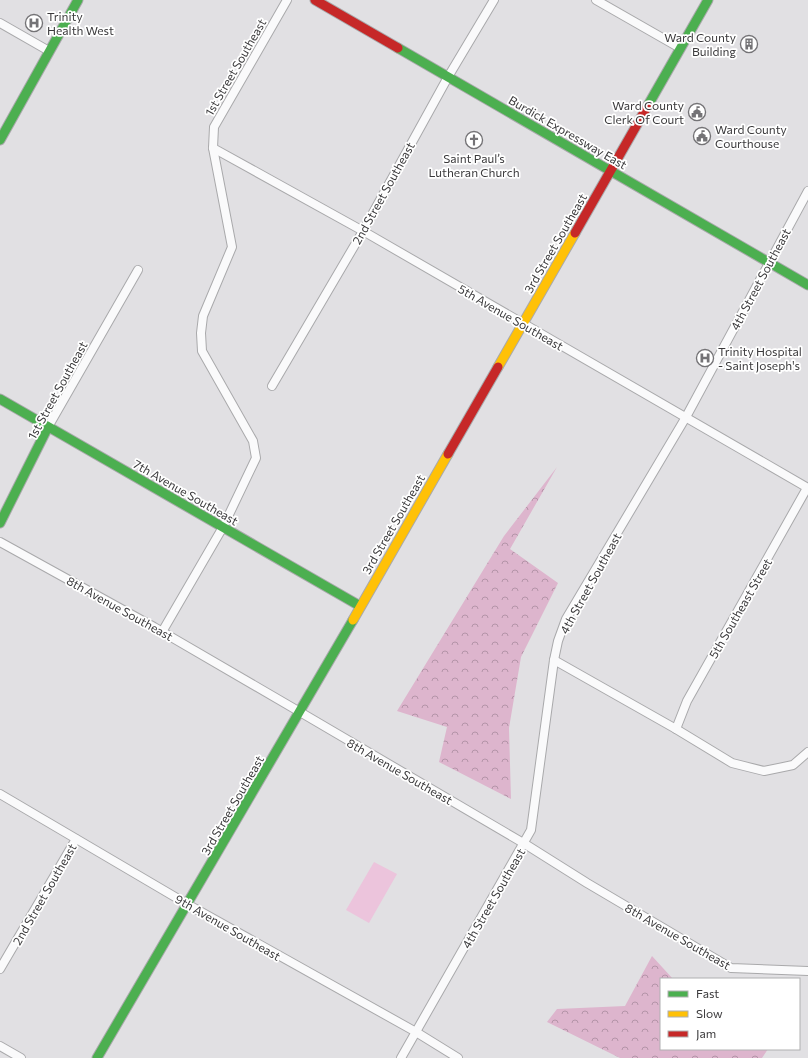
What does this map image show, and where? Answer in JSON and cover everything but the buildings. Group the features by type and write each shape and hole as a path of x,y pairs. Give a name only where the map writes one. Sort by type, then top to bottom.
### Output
{"street":[{"path":"0,140 9,121 78,0"},
{"name":"1st Street Southeast","path":"223,527 256,458 252,441 202,351 200,334 203,316 232,247 213,148 214,127 287,0"},
{"name":"Burdick Expressway East","path":"315,0 808,285"},
{"name":"2nd Street Southeast","path":"272,386 363,231 448,77 494,0"},
{"path":"596,0 680,48"},
{"name":"3rd Street Southeast","path":"97,1058 300,712 708,0"},
{"path":"0,23 49,51"},
{"name":"5th Avenue Southeast","path":"213,148 363,231 808,488"},
{"name":"4th Street Southeast","path":"401,1058 525,844 531,830 554,660 558,641 566,619 686,417 808,191"},
{"name":"1st Street Southeast","path":"0,523 48,428 138,270"},
{"name":"7th Avenue Southeast","path":"0,399 48,428 360,606"},
{"name":"5th Southeast Street","path":"676,729 687,701 808,488"},
{"path":"162,632 223,527"},
{"name":"8th Avenue Southeast","path":"0,542 162,632 300,712 525,844 587,883 731,968 807,971"},
{"path":"554,660 676,729 732,763 764,770 793,765 808,752"},
{"name":"9th Avenue Southeast","path":"0,794 187,904 416,1032 458,1058"},
{"name":"2nd Street Southeast","path":"0,969 76,839"},
{"path":"0,1046 21,1058"}],"shaded area":[{"path":"374,862 397,874 369,923 346,910"}],"green space":[{"path":"557,467 510,549 558,583 521,657 509,728 511,799 439,762 447,727 397,711 504,536"},
{"path":"652,956 672,978 660,978 660,1050 767,1050 762,1058 620,1058 547,1022 557,1009 625,1006"}],"traffic: fast":[{"path":"0,140 78,0"},
{"path":"647,107 708,0"},
{"path":"398,48 808,285"},
{"path":"0,399 360,606"},
{"path":"0,523 48,427"},
{"path":"97,1058 353,620"}],"traffic: slow":[{"path":"498,367 575,233"},
{"path":"353,620 448,454"}],"traffic: jam":[{"path":"315,0 398,48"},
{"path":"575,233 647,107"},
{"path":"448,454 498,367"}],"place":[{"name":"Trinity Health West","path":"34,23"},
{"name":"Ward County Building","path":"749,44"},
{"name":"Ward County Clerk Of Court","path":"697,112"},
{"name":"Ward County Courthouse","path":"702,136"},
{"name":"Saint Paul’s Lutheran Church","path":"474,140"},
{"name":"Trinity Hospital - Saint Joseph's","path":"705,358"}]}
